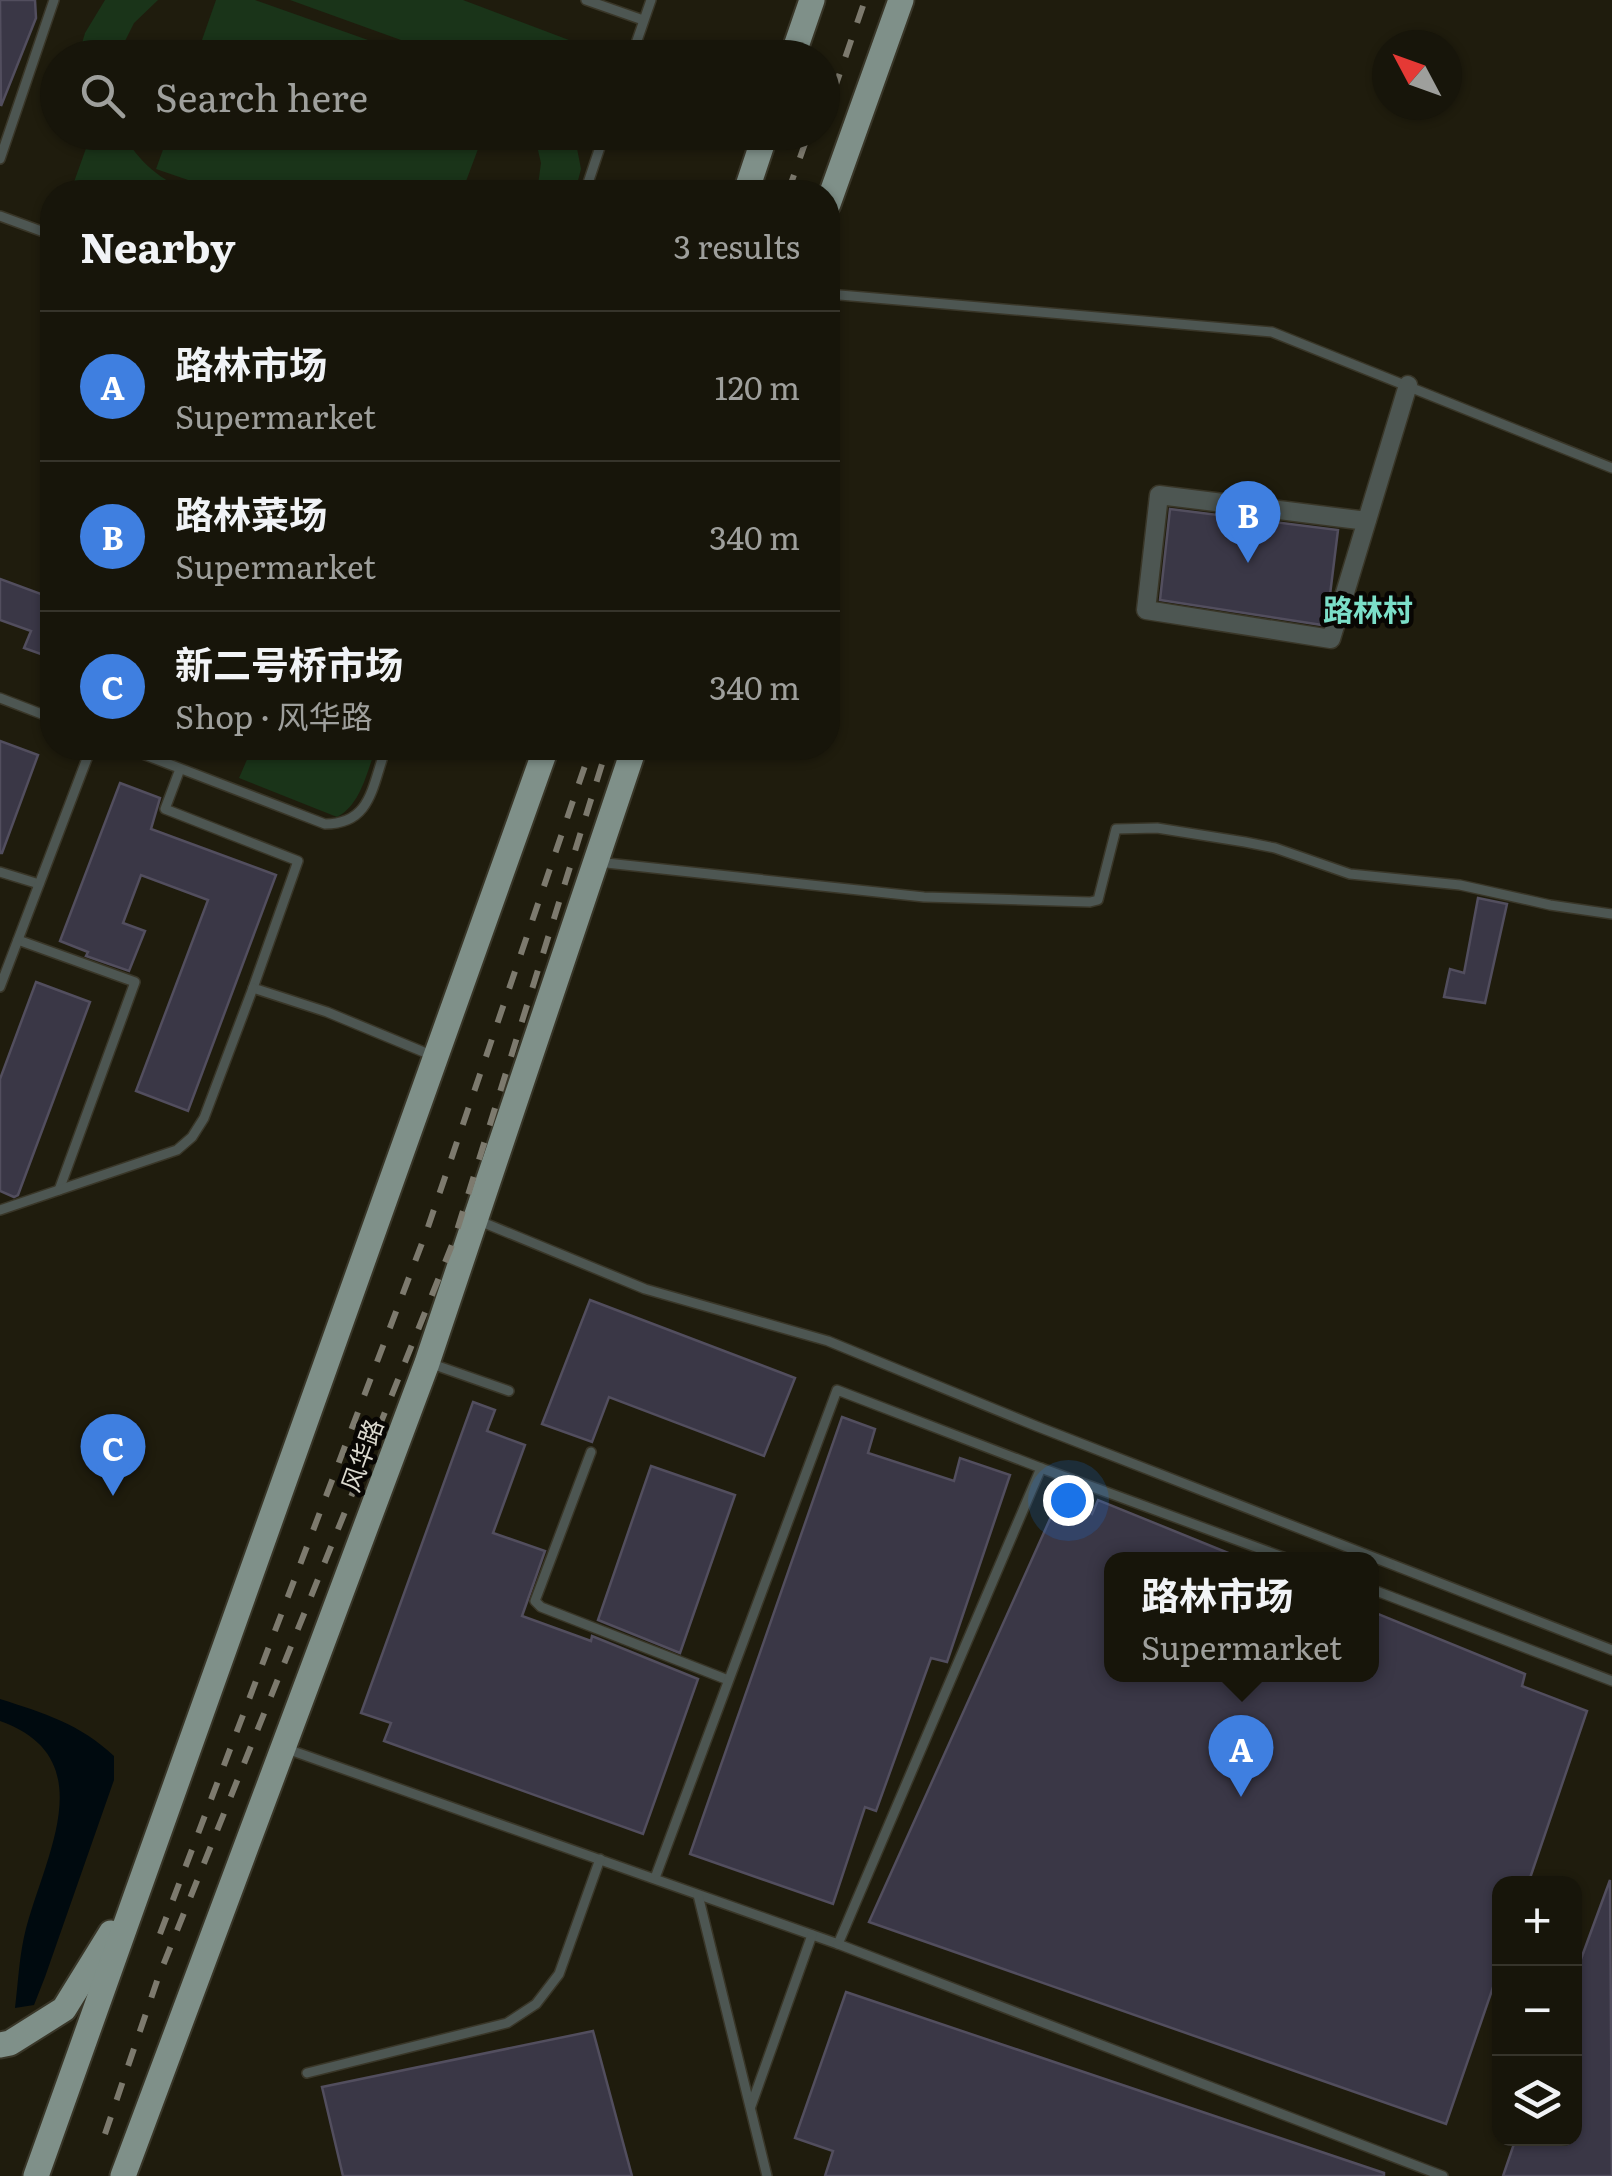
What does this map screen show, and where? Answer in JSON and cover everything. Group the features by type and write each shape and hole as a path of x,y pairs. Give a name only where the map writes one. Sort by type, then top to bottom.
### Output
{"main road":[{"path":"798,40 812,0"},
{"path":"837,180 901,0"},
{"path":"750,180 760,150"},
{"path":"36,2176 542,760"},
{"name":"风华路","path":"123,2176 426,1363 630,760"},
{"path":"0,2045 10,2043 64,2009 138,1890"}],"street":[{"path":"1367,520 1159,495 1146,610 1331,640 1408,384"}],"lane":[{"path":"40,40 54,0"},
{"path":"586,0 643,20"},
{"path":"637,40 651,0"},
{"path":"0,160 40,41"},
{"path":"589,180 600,150"},
{"path":"0,216 40,231"},
{"path":"840,295 1272,332 1612,468"},
{"path":"0,698 40,713"},
{"path":"0,987 86,760"},
{"path":"157,760 324,824 346,824 362,812 382,760"},
{"path":"0,1210 177,1150 192,1137 204,1118 298,861 166,810 180,769"},
{"path":"594,862 924,896 1090,902 1098,900 1116,829 1156,828 1275,848 1350,874 1460,885 1612,914"},
{"path":"0,872 39,884"},
{"path":"18,940 134,982 59,1190"},
{"path":"253,988 327,1012 434,1056"},
{"path":"474,1219 645,1289 828,1341 1360,1552"},
{"path":"426,1363 510,1391"},
{"path":"654,1878 836,1390 1269,1552"},
{"path":"590,1452 536,1601 542,1607 728,1680"},
{"path":"838,1944 1041,1468"},
{"path":"1379,1559 1612,1650"},
{"path":"1379,1593 1612,1680"},
{"path":"284,1748 838,1944 1443,2176"},
{"path":"307,2073 507,2023 536,2004 559,1974 600,1859"},
{"path":"698,1895 767,2176"},
{"path":"750,2109 812,1935"}],"green space":[{"path":"105,0 158,0 134,23 126,40 83,40"},
{"path":"216,0 255,0 368,40 202,40"},
{"path":"290,0 463,0 569,40 401,40"},
{"path":"85,150 134,150 167,180 75,180"},
{"path":"163,150 478,150 466,180 188,180 156,169"},
{"path":"538,150 577,150 581,169 578,180 539,180"},
{"path":"247,760 372,760 358,796 337,817 239,778"}],"shaded area":[{"path":"0,1699 75,1728 114,1756 114,1780 34,2005 15,2008 24,1937 52,1846 59,1786 51,1760 32,1738 0,1721"}],"building":[{"path":"0,0 35,0 36,18 1,106"},
{"path":"1170,509 1338,530 1329,603 1322,625 1160,600"},
{"path":"0,579 40,594 40,654 24,648 31,631 0,620"},
{"path":"0,741 38,755 2,853 0,853"},
{"path":"120,783 160,798 151,829 276,875 188,1111 136,1091 208,900 141,875 123,923 145,931 129,971 86,956 88,952 60,941"},
{"path":"1478,898 1507,904 1485,1003 1444,997 1450,969 1464,973"},
{"path":"36,982 90,1002 18,1195 14,1197 0,1191 0,1079"},
{"path":"590,1300 795,1378 764,1456 609,1397 592,1442 542,1424"},
{"path":"473,1402 495,1410 487,1431 525,1445 493,1533 545,1551 522,1616 591,1641 592,1636 698,1679 643,1834 384,1741 391,1723 361,1713"},
{"path":"842,1417 875,1429 868,1453 954,1481 960,1458 1010,1475 947,1662 931,1658 876,1811 865,1807 833,1904 690,1854"},
{"path":"651,1466 735,1495 680,1653 598,1620"},
{"path":"1059,1499 1092,1514 1098,1500 1226,1552 1104,1552 1104,1682 1379,1682 1379,1614 1525,1674 1522,1686 1587,1711 1531,1876 1492,1876 1492,1990 1446,2124 869,1922"},
{"path":"1610,1880 1612,2176 1503,2176 1513,2146 1582,2146 1582,1956"},
{"path":"846,1992 1384,2176 825,2176 833,2151 795,2138"},
{"path":"593,2031 632,2176 343,2176 322,2087"}],"railway":[{"path":"840,73 865,0"},
{"path":"792,180 803,150"},
{"path":"160,1934 427,1230 587,760"},
{"path":"105,2134 158,1978 454,1240 603,760"}],"place":[{"name":"路林菜场","path":"1248,563"},
{"name":"新二号桥市场","path":"113,1496"},
{"name":"路林市场","path":"1241,1797"}],"district":[{"name":"路林村","path":"1368,608"}]}
